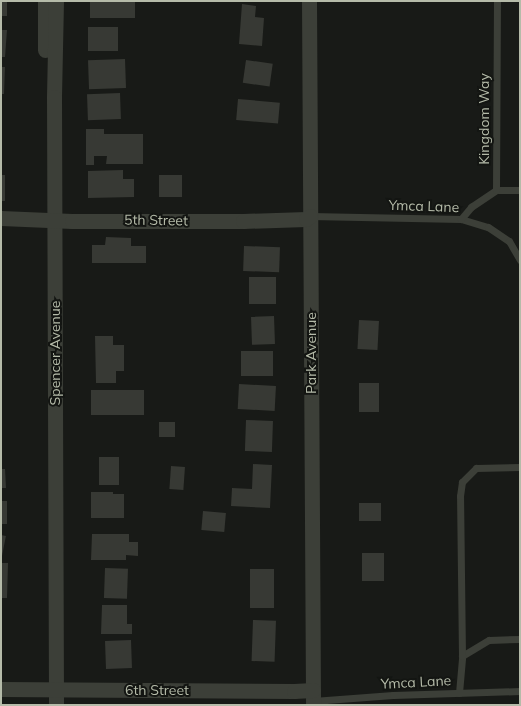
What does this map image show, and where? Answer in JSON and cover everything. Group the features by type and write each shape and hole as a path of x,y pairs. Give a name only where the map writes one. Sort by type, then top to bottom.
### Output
{"street":[{"name":"Spencer Avenue","path":"45,1 50,220 52,689 56,705"},
{"name":"Spencer Avenue","path":"50,220 56,1"},
{"name":"Park Avenue","path":"309,1 313,699"},
{"name":"5th Street","path":"1,218 50,220 243,221 306,219 310,216"},
{"name":"6th Street","path":"1,689 52,689 313,699"},
{"name":"Spencer Avenue","path":"47,705 52,689"}],"lane":[{"name":"Kingdom Way","path":"496,190 497,1"},
{"path":"460,219 471,207 496,190 520,190"},
{"name":"Ymca Lane","path":"310,216 460,219 488,227 509,241 520,260"},
{"path":"459,693 462,656 460,496 462,482 476,468 520,467"},
{"path":"462,656 489,640 520,639"},
{"name":"Ymca Lane","path":"313,699 520,691"}],"building":[{"path":"1,1 7,1 7,16 1,16"},
{"path":"90,1 135,1 135,18 90,18"},
{"path":"242,4 256,6 255,17 264,18 262,46 239,44"},
{"path":"88,27 118,27 118,51 88,51"},
{"path":"1,30 7,30 5,57 1,57"},
{"path":"125,59 126,88 89,89 88,60"},
{"path":"246,60 273,64 270,87 243,83"},
{"path":"1,67 5,67 4,94 1,94"},
{"path":"120,93 121,119 88,120 87,94"},
{"path":"238,99 280,103 278,124 236,120"},
{"path":"86,129 104,129 104,134 143,134 143,164 106,164 107,156 94,156 94,165 86,165"},
{"path":"123,170 123,179 134,179 134,197 88,198 88,171"},
{"path":"1,175 5,175 5,201 1,201"},
{"path":"159,175 182,175 182,197 159,197"},
{"path":"106,237 131,238 131,246 146,246 146,263 92,263 92,245 105,245"},
{"path":"244,246 280,247 279,272 243,271"},
{"path":"249,277 276,277 276,304 249,304"},
{"path":"274,316 275,344 252,345 251,317"},
{"path":"359,320 379,321 377,350 357,349"},
{"path":"95,336 113,336 113,345 124,345 124,371 116,371 116,383 96,383"},
{"path":"241,351 273,351 273,376 241,376"},
{"path":"359,383 379,383 379,412 359,412"},
{"path":"239,384 276,386 275,411 238,409"},
{"path":"91,390 144,390 144,415 91,415"},
{"path":"246,420 273,421 272,452 245,451"},
{"path":"159,422 175,422 175,437 159,437"},
{"path":"99,457 119,457 119,485 99,485"},
{"path":"253,464 272,465 270,508 231,506 232,488 252,489"},
{"path":"171,466 185,467 183,490 169,489"},
{"path":"1,469 5,469 6,488 1,488"},
{"path":"91,492 113,492 113,494 124,494 124,518 91,518"},
{"path":"1,501 7,501 7,524 1,524"},
{"path":"359,503 381,503 381,521 359,521"},
{"path":"203,511 226,513 224,532 201,530"},
{"path":"92,534 129,534 129,542 138,542 138,556 126,555 126,560 91,560"},
{"path":"1,535 6,536 1,560"},
{"path":"362,553 384,553 384,581 362,581"},
{"path":"1,563 8,563 7,598 1,598"},
{"path":"105,568 128,569 127,599 104,598"},
{"path":"250,569 274,569 274,608 250,608"},
{"path":"102,605 127,605 127,624 132,624 132,634 101,634"},
{"path":"253,620 276,621 275,662 252,661"},
{"path":"131,640 132,668 106,669 105,641"}]}
